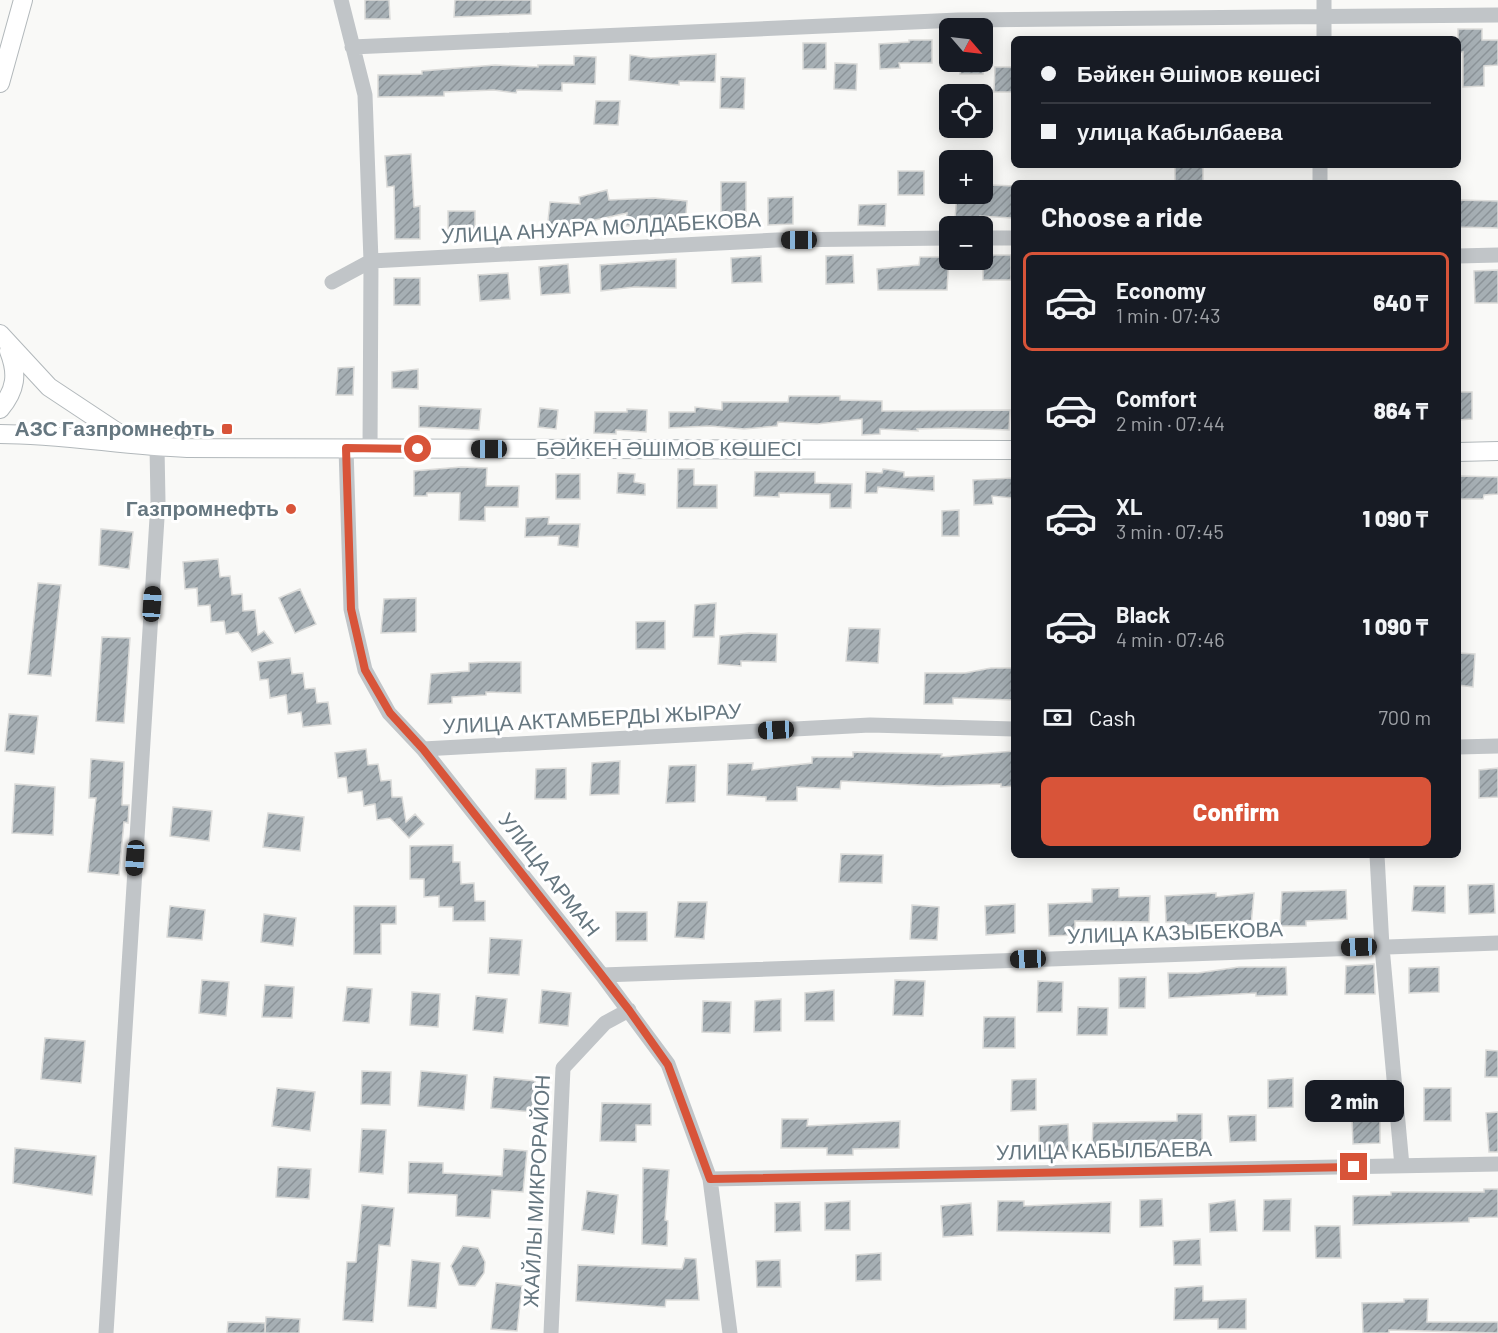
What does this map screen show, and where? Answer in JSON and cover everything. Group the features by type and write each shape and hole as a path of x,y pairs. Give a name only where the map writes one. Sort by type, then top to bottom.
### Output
{"main road":[{"path":"0,83 23,0"},
{"path":"0,409 10,394 16,377 15,365 3,339"},
{"path":"3,339 49,387 148,446"},
{"name":"БӘЙКЕН ӘШІМОВ КӨШЕСІ","path":"0,434 86,437 148,446 370,449 1011,450"},
{"path":"0,447 24,434"},
{"path":"1461,452 1498,452"}],"street":[{"path":"341,0 366,95 371,261 370,449"},
{"path":"1324,0 1324,36"},
{"path":"352,47 958,20 1498,15"},
{"name":"УЛИЦА АНУАРА МОЛДАБЕКОВА","path":"332,282 371,261 777,240 939,238"},
{"path":"993,238 1011,238"},
{"path":"1461,256 1498,255"},
{"path":"106,1333 159,502 148,446"},
{"name":"УЛИЦА АРМАН","path":"346,448 351,609 365,670 390,713 423,749 602,975 668,1065 710,1179 730,1333"},
{"name":"УЛИЦА АКТАМБЕРДЫ ЖЫРАУ","path":"423,749 870,725 1011,729"},
{"path":"1461,747 1498,746"},
{"path":"1377,858 1382,946 1402,1166"},
{"name":"УЛИЦА КАЗЫБЕКОВА","path":"602,975 1498,943"},
{"name":"ЖАЙЛЫ МИКРОРАЙОН","path":"551,1333 563,1068 605,1023 629,1010"},
{"name":"УЛИЦА КАБЫЛБАЕВА","path":"710,1179 1498,1164"}],"building":[{"path":"365,0 389,0 390,19 365,19"},
{"path":"455,0 531,0 531,14 454,17"},
{"path":"1458,29 1482,29 1482,40 1498,40 1498,65 1484,66 1484,86 1463,87 1463,52 1461,52 1461,36 1458,36"},
{"path":"909,40 932,40 932,63 899,63 900,68 880,69 879,44 909,42"},
{"path":"803,43 826,43 826,69 803,69"},
{"path":"716,54 715,82 679,81 679,85 629,80 630,55 651,58"},
{"path":"574,56 596,57 595,84 562,83 562,91 517,90 516,93 494,90 444,92 444,96 378,97 378,75 422,74 422,71 495,65 538,67 538,65 574,65"},
{"path":"835,63 857,64 856,90 834,89"},
{"path":"995,67 1011,67 1011,92 994,92"},
{"path":"960,72 983,72 983,74 960,74"},
{"path":"721,77 745,78 744,109 720,108"},
{"path":"596,101 620,101 618,125 594,124"},
{"path":"411,154 414,207 420,206 420,239 395,239 394,186 387,187 385,156"},
{"path":"1175,168 1203,168 1203,180 1175,180"},
{"path":"898,171 924,171 924,195 898,195"},
{"path":"721,182 746,182 746,218 721,219"},
{"path":"993,185 1011,186 1011,218 955,216 956,204 993,204"},
{"path":"607,190 609,200 654,198 687,201 685,227 652,224 652,226 626,226 627,213 572,225 572,232 547,230 550,202 580,204 579,197"},
{"path":"793,197 793,224 768,225 768,198"},
{"path":"1461,200 1498,201 1498,228 1461,227"},
{"path":"886,204 885,226 858,225 859,205"},
{"path":"448,211 475,211 475,236 448,236"},
{"path":"853,255 854,283 826,284 826,256"},
{"path":"993,255 1011,255 1011,280 983,280 983,270 993,270"},
{"path":"761,256 762,282 732,283 731,258"},
{"path":"920,257 939,257 939,270 948,270 947,290 878,290 877,269 919,265"},
{"path":"676,259 676,288 634,287 601,291 600,265"},
{"path":"568,264 570,293 541,295 539,267"},
{"path":"1498,270 1498,303 1475,303 1474,271"},
{"path":"508,273 510,299 480,301 478,275"},
{"path":"394,278 420,278 420,305 394,305"},
{"path":"354,367 353,395 336,395 338,368"},
{"path":"418,369 418,389 392,388 392,372"},
{"path":"1461,392 1472,392 1472,419 1461,420"},
{"path":"789,396 840,396 840,400 882,401 882,411 1010,410 1009,430 880,429 880,434 862,435 862,419 817,424 778,422 777,426 744,429 710,426 669,428 669,412 695,412 695,407 722,410 722,402 788,402"},
{"path":"419,406 481,409 479,430 419,427"},
{"path":"540,408 558,410 556,429 538,427"},
{"path":"627,409 647,410 646,432 616,430 616,434 594,433 595,412 627,412"},
{"path":"461,467 487,468 486,486 519,486 518,507 485,507 485,521 459,520 460,493 427,493 427,496 414,496 414,471"},
{"path":"678,469 694,469 694,485 717,485 717,508 677,508"},
{"path":"883,469 904,472 904,477 934,476 934,491 878,487 877,493 865,493 866,472 882,473"},
{"path":"755,472 815,472 815,483 852,484 851,508 830,508 830,494 779,493 779,497 754,496"},
{"path":"618,473 635,474 634,482 645,484 645,495 617,493"},
{"path":"556,474 580,474 580,499 556,499"},
{"path":"1461,476 1498,477 1498,494 1484,495 1483,499 1461,499"},
{"path":"1011,478 1011,498 992,496 993,504 974,505 973,480"},
{"path":"959,510 959,536 942,536 942,511"},
{"path":"549,517 548,524 580,524 578,547 558,545 559,536 525,537 526,518"},
{"path":"101,529 133,532 129,569 99,565"},
{"path":"218,559 220,577 230,576 232,595 242,594 243,611 255,610 258,635 264,631 273,643 252,652 238,632 226,634 224,621 211,622 210,605 198,606 197,588 185,589 183,562"},
{"path":"38,583 61,585 51,676 28,674"},
{"path":"300,589 316,624 295,633 279,598"},
{"path":"416,598 416,632 381,633 384,599"},
{"path":"716,603 714,637 693,637 695,605"},
{"path":"665,621 665,649 636,649 636,622"},
{"path":"849,628 880,629 878,663 846,661"},
{"path":"749,633 777,634 776,662 741,661 741,666 718,664 720,636"},
{"path":"102,637 130,638 124,723 96,721"},
{"path":"1461,653 1475,654 1473,687 1461,685"},
{"path":"290,658 292,674 303,673 305,689 315,688 317,703 328,702 331,724 303,727 301,712 288,714 286,695 270,698 268,679 260,680 258,662"},
{"path":"521,662 521,693 486,692 486,695 452,697 452,703 428,704 431,674 469,671 469,663"},
{"path":"991,668 1011,668 1011,700 953,698 953,704 924,704 925,673 965,673"},
{"path":"9,714 38,716 34,754 5,751"},
{"path":"366,749 368,765 378,764 381,781 391,780 392,797 402,797 406,822 415,814 424,824 409,838 390,818 377,820 375,804 364,806 362,791 348,793 346,777 338,778 335,753"},
{"path":"1011,751 1011,786 1001,787 1001,784 939,786 841,781 840,789 797,787 797,801 766,801 766,797 727,795 728,764 753,763 752,770 812,763 812,757 853,757 853,752 942,754 941,757"},
{"path":"91,759 124,762 122,805 129,805 128,823 124,822 119,875 88,872 96,798 89,798"},
{"path":"620,761 619,794 590,795 592,763"},
{"path":"696,765 695,802 666,803 669,766"},
{"path":"566,768 566,799 535,799 536,769"},
{"path":"1498,768 1498,797 1479,798 1479,770"},
{"path":"15,784 55,787 53,835 12,833"},
{"path":"173,807 212,811 209,841 170,836"},
{"path":"268,813 304,817 300,851 263,847"},
{"path":"453,845 453,862 460,862 461,884 474,883 475,901 485,901 485,921 453,921 453,907 439,907 439,896 424,897 424,879 410,879 410,846"},
{"path":"841,854 883,855 882,883 839,882"},
{"path":"1494,884 1495,913 1469,914 1468,885"},
{"path":"1414,886 1445,886 1445,913 1412,911"},
{"path":"1119,888 1119,897 1150,896 1149,922 1075,921 1075,935 1049,936 1048,904 1092,902 1092,889"},
{"path":"1346,890 1347,919 1306,921 1306,926 1280,926 1282,892"},
{"path":"1216,893 1216,897 1254,893 1251,925 1184,925 1184,922 1166,922 1165,896"},
{"path":"678,902 707,902 704,939 675,937"},
{"path":"1015,904 1015,933 986,935 985,906"},
{"path":"912,905 939,907 937,940 910,939"},
{"path":"170,906 205,910 202,940 167,937"},
{"path":"354,906 396,906 396,924 381,924 381,954 354,954"},
{"path":"616,912 647,912 647,941 616,941"},
{"path":"264,914 296,918 293,946 261,942"},
{"path":"490,938 522,940 519,975 488,973"},
{"path":"1374,964 1375,994 1345,994 1346,966"},
{"path":"1239,967 1286,967 1287,995 1256,996 1256,993 1169,998 1168,973 1198,973"},
{"path":"1439,967 1439,992 1409,993 1409,968"},
{"path":"1146,977 1145,1008 1119,1008 1119,978"},
{"path":"202,980 229,982 226,1016 199,1013"},
{"path":"895,980 925,981 923,1016 893,1015"},
{"path":"1038,981 1063,982 1062,1012 1037,1012"},
{"path":"265,985 294,987 292,1018 262,1017"},
{"path":"347,987 372,989 369,1023 343,1021"},
{"path":"542,990 571,993 568,1026 539,1023"},
{"path":"834,990 834,1021 805,1021 805,993"},
{"path":"412,992 440,994 438,1027 410,1025"},
{"path":"476,996 507,999 503,1033 473,1030"},
{"path":"781,999 781,1031 754,1032 755,1001"},
{"path":"703,1001 731,1002 730,1033 702,1032"},
{"path":"1078,1007 1108,1008 1107,1035 1077,1035"},
{"path":"984,1017 1015,1017 1015,1048 983,1048"},
{"path":"45,1038 85,1041 81,1083 41,1079"},
{"path":"1486,1050 1498,1051 1498,1077 1485,1077"},
{"path":"362,1071 391,1072 390,1105 361,1104"},
{"path":"421,1071 467,1075 464,1110 418,1106"},
{"path":"494,1077 535,1081 532,1112 491,1108"},
{"path":"1293,1078 1293,1107 1268,1108 1268,1080"},
{"path":"1036,1079 1036,1110 1011,1111 1012,1080"},
{"path":"277,1088 315,1092 310,1131 272,1126"},
{"path":"1424,1088 1451,1088 1451,1121 1424,1121"},
{"path":"1338,1096 1338,1120 1312,1121 1312,1097"},
{"path":"602,1103 651,1104 651,1125 636,1125 636,1142 600,1141"},
{"path":"1498,1112 1498,1152 1489,1152 1486,1113"},
{"path":"1177,1114 1202,1114 1202,1141 1164,1143 1164,1149 1092,1148 1093,1123 1177,1121"},
{"path":"1256,1115 1256,1141 1230,1142 1228,1116"},
{"path":"1380,1115 1380,1143 1353,1144 1352,1117"},
{"path":"782,1119 808,1119 807,1126 900,1121 899,1148 853,1149 853,1155 827,1155 827,1148 781,1148"},
{"path":"1068,1124 1069,1151 1039,1152 1039,1126"},
{"path":"362,1129 386,1130 383,1174 359,1172"},
{"path":"15,1148 96,1156 92,1195 13,1183"},
{"path":"504,1149 527,1151 523,1192 492,1190 490,1218 456,1216 457,1195 408,1193 409,1162 443,1163 443,1173 502,1176"},
{"path":"278,1167 311,1169 309,1199 276,1197"},
{"path":"643,1168 669,1170 665,1220 668,1221 667,1246 642,1244"},
{"path":"1484,1189 1498,1189 1498,1217 1469,1218 1469,1222 1353,1225 1353,1196 1391,1195 1391,1192 1484,1192"},
{"path":"587,1191 618,1195 614,1234 582,1230"},
{"path":"1162,1199 1163,1226 1140,1227 1140,1200"},
{"path":"1291,1199 1290,1231 1263,1231 1264,1200"},
{"path":"1235,1200 1237,1231 1210,1232 1209,1204"},
{"path":"850,1201 850,1230 825,1230 825,1203"},
{"path":"998,1201 1024,1201 1024,1206 1111,1202 1110,1233 997,1231"},
{"path":"800,1202 801,1231 775,1232 775,1203"},
{"path":"971,1203 973,1235 943,1237 941,1206"},
{"path":"362,1205 394,1208 390,1246 379,1245 373,1322 343,1320 347,1262 356,1262"},
{"path":"1315,1226 1340,1226 1341,1258 1316,1258"},
{"path":"1200,1239 1201,1265 1174,1265 1173,1241"},
{"path":"463,1246 478,1248 485,1262 484,1273 475,1286 459,1285 451,1266"},
{"path":"881,1253 881,1280 856,1281 856,1255"},
{"path":"685,1258 696,1259 699,1300 666,1300 665,1307 576,1301 578,1265 682,1269"},
{"path":"412,1260 440,1263 436,1308 408,1306"},
{"path":"780,1260 781,1287 757,1287 756,1261"},
{"path":"496,1283 522,1286 517,1331 491,1329"},
{"path":"1203,1286 1203,1301 1246,1299 1246,1329 1218,1329 1218,1319 1174,1320 1175,1288"},
{"path":"1404,1299 1428,1299 1427,1322 1498,1322 1498,1333 1389,1330 1389,1333 1363,1333 1362,1303 1404,1302"},
{"path":"266,1317 300,1319 299,1333 265,1333"},
{"path":"228,1322 265,1323 265,1333 227,1333"}],"place":[{"name":"АЗС Газпромнефть","path":"227,429"},
{"name":"Газпромнефть","path":"291,509"}],"route":[{"path":"418,449 346,448 351,609 365,670 390,713 423,749 572,937 668,1065 710,1179 1354,1167"}]}
